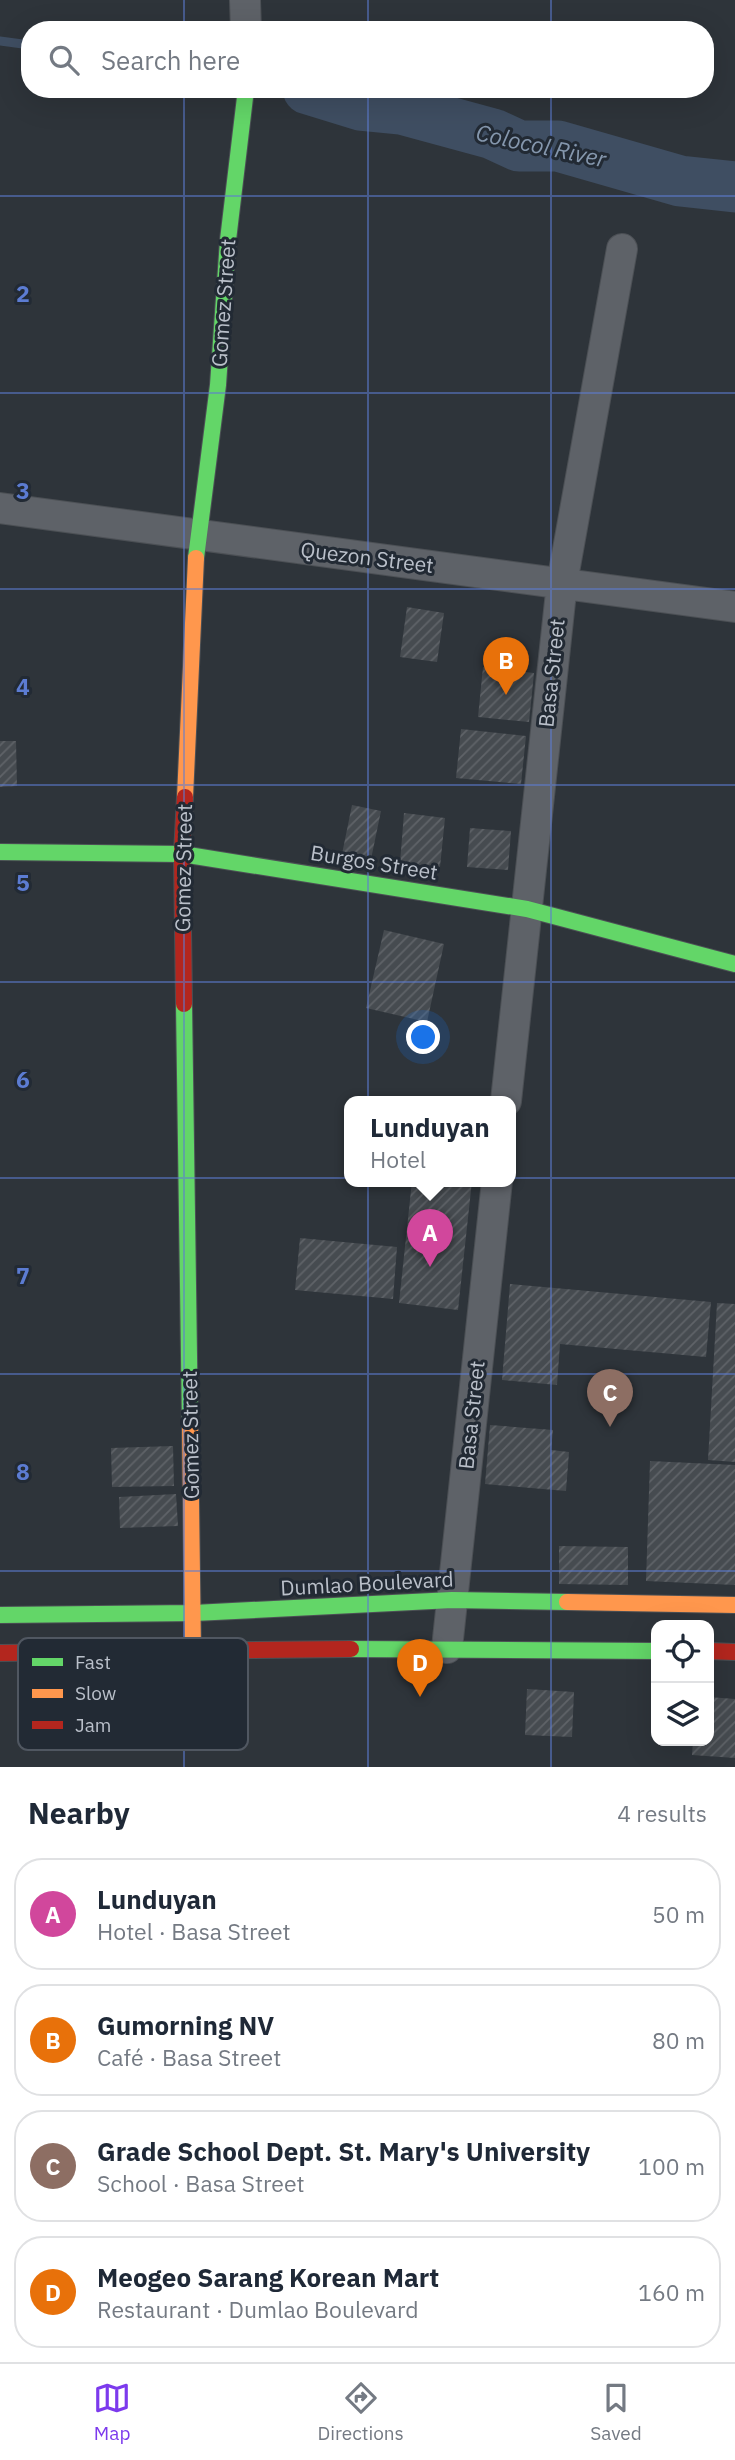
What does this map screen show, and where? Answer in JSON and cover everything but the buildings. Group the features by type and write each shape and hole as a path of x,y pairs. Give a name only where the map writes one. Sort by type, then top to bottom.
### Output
{"street":[{"path":"245,0 246,21"},
{"name":"Gomez Street","path":"193,1638 182,854 197,536 218,385 228,240 245,98"},
{"name":"Basa Street","path":"507,1096 562,583 622,249"},
{"name":"Quezon Street","path":"0,508 735,607"},
{"name":"Burgos Street","path":"0,852 182,854 527,909 735,964"},
{"name":"Basa Street","path":"447,1648 496,1187"},
{"name":"Dumlao Boulevard","path":"0,1615 194,1613 452,1600 735,1605"},
{"path":"248,1650 447,1648 651,1651"},
{"path":"714,1651 735,1652"},
{"path":"0,1653 18,1653"}],"waterway":[{"name":"Colocol River","path":"0,41 21,44"},
{"name":"Colocol River","path":"337,98 360,105 401,109 493,134 519,146 558,146 680,181 735,187"}],"traffic: fast":[{"path":"196,558 218,385 228,240 245,98"},
{"path":"0,852 182,854 527,909 735,964"},
{"path":"184,1004 190,1426"},
{"path":"0,1615 194,1613 452,1600 567,1602"},
{"path":"351,1649 651,1651"}],"traffic: slow":[{"path":"185,797 196,558"},
{"path":"190,1426 193,1638"},
{"path":"567,1602 735,1605"}],"traffic: jam":[{"path":"184,1004 182,854 185,797"},
{"path":"248,1650 351,1649"},
{"path":"714,1651 735,1652"},
{"path":"0,1653 18,1653"}],"place":[{"name":"Gumorning NV","path":"506,695"},
{"name":"Lunduyan","path":"430,1267"},
{"name":"Grade School Dept. St. Mary's University","path":"610,1427"},
{"name":"Meogeo Sarang Korean Mart","path":"420,1697"}]}
